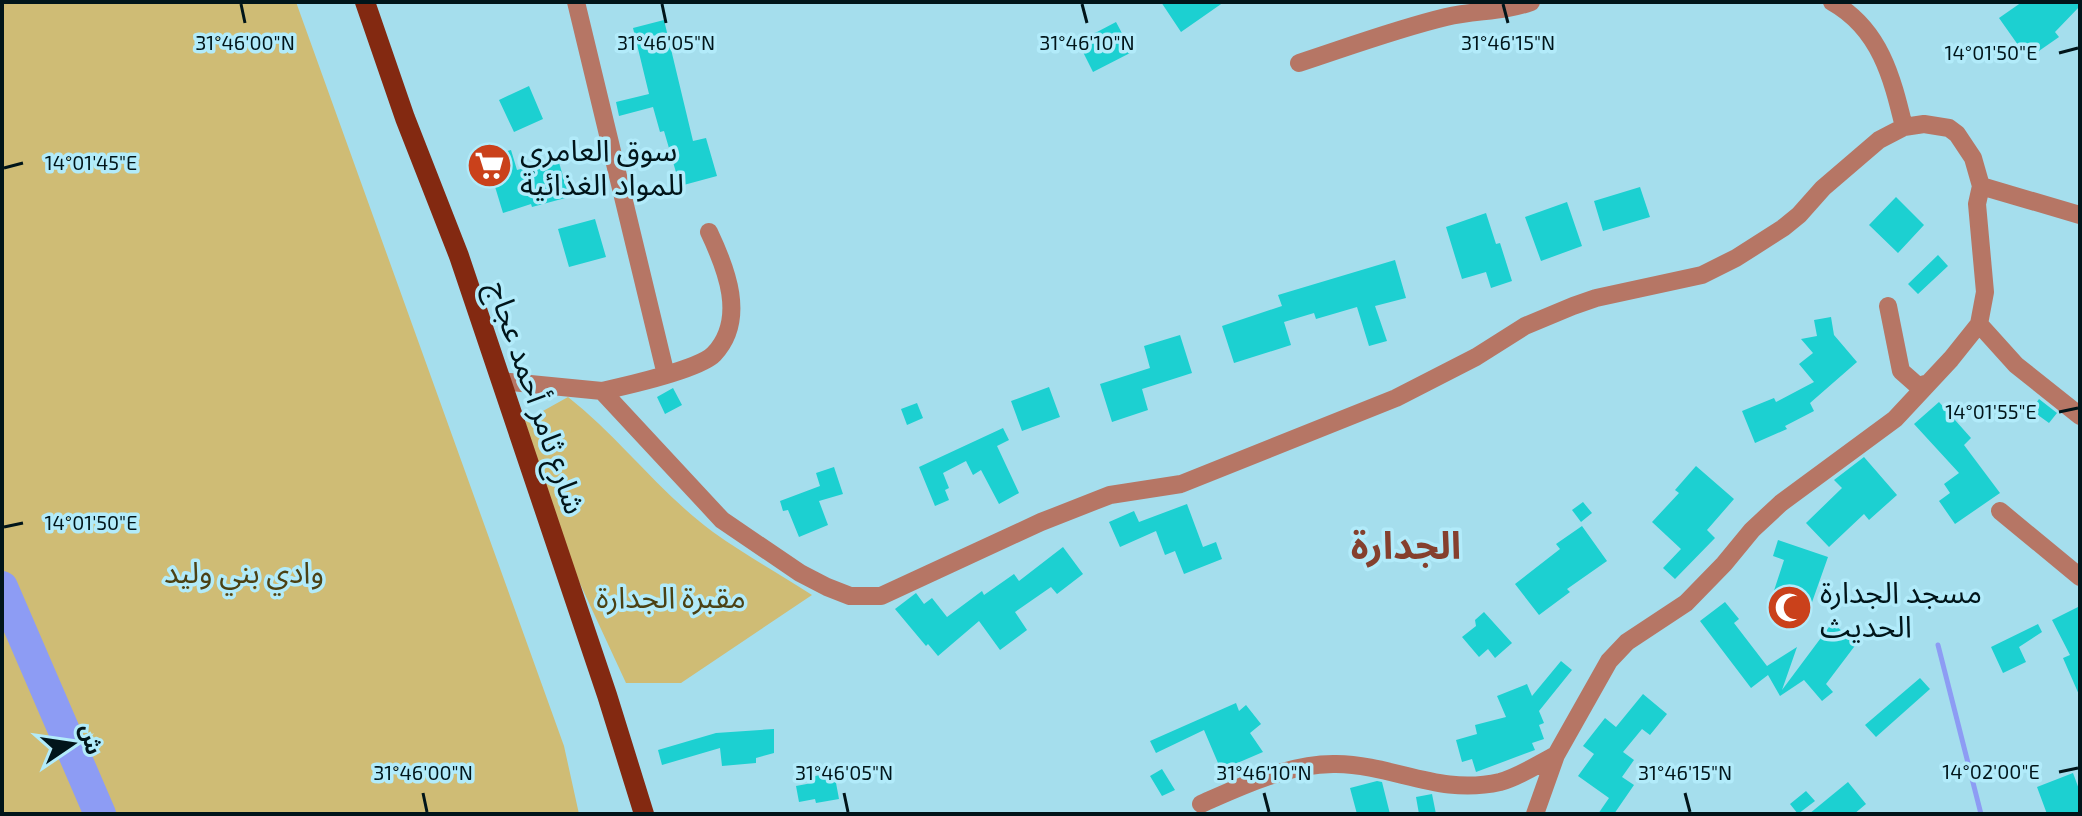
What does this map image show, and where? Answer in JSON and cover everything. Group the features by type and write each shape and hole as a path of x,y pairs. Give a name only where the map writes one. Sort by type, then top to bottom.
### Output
{"main road":[{"name":"شارع ثامر أحمد عجاج","path":"365,2 405,118 459,256 644,814"}],"street":[{"path":"576,2 666,375"},
{"path":"1299,63 1412,26 1468,12 1510,8 1531,2"},
{"path":"1832,2 1856,20 1881,50 1895,88 1904,127"},
{"path":"602,391 722,520 800,573 827,587 850,596 881,596 1041,522 1110,495 1181,484 1396,398 1476,357 1525,326 1573,306 1596,298 1702,275 1783,228 1859,155 1904,127 1924,124 1949,128 1957,134 1973,158 1981,186 1977,204 1985,292 1979,324 1895,419 1781,503 1752,530 1686,603 1627,642 1609,661 1556,755 1535,814"},
{"path":"1981,186 2073,213 2080,195"},
{"path":"501,381 602,391 666,375 713,356 727,332 732,300 725,266 709,232"},
{"path":"1888,306 1901,371 1918,386 1928,383"},
{"path":"1979,324 2016,365 2080,416"},
{"path":"2000,511 2080,577"},
{"path":"1201,804 1248,783 1318,764 1363,766 1430,783 1460,787 1502,781 1556,755"}],"green space":[{"name":"وادي بني وليد","path":"2,2 296,2 564,746 579,814 2,814"},
{"name":"مقبرة الجدارة","path":"568,397 694,517 812,595 681,683 626,683 564,549 525,421"}],"building":[{"path":"1161,2 1224,2 1181,32"},
{"path":"2022,2 2080,2 2080,6 2055,32 2059,37 2036,53 2032,46 2023,52 1999,18"},
{"path":"664,20 693,141 706,138 717,176 680,186 664,131 660,132 653,107 619,116 616,102 649,94 633,28"},
{"path":"1116,22 1132,52 1093,72 1078,42"},
{"path":"529,86 543,119 514,132 499,100"},
{"path":"511,150 517,170 558,159 569,197 503,213 486,157"},
{"path":"1640,187 1650,217 1603,231 1594,201"},
{"path":"1896,197 1924,225 1898,253 1869,225"},
{"path":"1567,202 1582,246 1541,261 1525,217"},
{"path":"1486,213 1512,281 1491,288 1486,272 1462,279 1446,227"},
{"path":"595,219 606,257 569,267 558,229"},
{"path":"1938,255 1948,266 1918,294 1908,284"},
{"path":"1395,260 1406,298 1375,306 1387,341 1369,346 1357,307 1316,319 1314,313 1284,322 1291,345 1234,363 1222,326 1282,306 1278,295"},
{"path":"1831,317 1834,335 1857,362 1810,403 1814,411 1785,426 1787,429 1755,443 1742,411 1774,398 1776,402 1814,382 1799,364 1813,353 1801,339 1817,336 1814,320"},
{"path":"1180,335 1192,373 1142,389 1148,410 1112,422 1100,384 1150,368 1144,346"},
{"path":"1049,387 1060,417 1022,431 1011,401"},
{"path":"673,388 682,405 665,414 657,397"},
{"path":"2039,399 2057,413 2049,423 2031,410"},
{"path":"1939,402 1971,438 1964,445 2000,493 1955,524 1939,501 1950,493 1944,484 1959,473 1914,424"},
{"path":"917,403 923,418 907,425 901,409"},
{"path":"1003,428 1009,440 997,446 1019,493 999,504 981,470 973,475 966,461 943,473 949,488 945,490 949,500 935,506 919,467"},
{"path":"1864,457 1897,495 1869,520 1864,514 1829,547 1806,523 1842,488 1834,480"},
{"path":"1696,466 1734,499 1707,530 1715,538 1675,579 1663,568 1681,549 1652,522 1679,493 1675,490"},
{"path":"834,467 843,494 819,501 828,525 799,537 788,510 783,511 780,501 820,486 816,473"},
{"path":"1583,502 1592,513 1581,522 1572,510"},
{"path":"1187,504 1203,547 1216,542 1222,559 1184,574 1175,551 1165,555 1156,531 1120,547 1109,522 1134,511 1139,522"},
{"path":"1582,526 1607,561 1567,589 1570,592 1539,615 1515,584 1560,549 1556,544"},
{"path":"1778,540 1828,557 1805,622 1768,609 1784,560 1773,556"},
{"path":"1063,547 1083,574 1057,594 1051,587 1015,612 1027,630 1000,650 979,621 938,656 895,609 916,593 924,604 932,598 947,617 982,591 984,595 1014,574 1019,581"},
{"path":"1725,602 1739,619 1734,623 1767,666 1797,647 1782,690 1832,623 1857,643 1826,684 1833,692 1822,701 1804,680 1780,696 1768,675 1751,688 1700,621"},
{"path":"2080,606 2080,697 2063,658 2070,655 2052,620"},
{"path":"1484,612 1512,643 1495,658 1488,649 1479,657 1462,637 1476,626 1475,620"},
{"path":"2038,624 2042,632 2019,647 2026,662 2003,673 1991,647"},
{"path":"1561,661 1572,670 1539,711 1544,723 1539,725 1544,739 1532,743 1535,750 1476,772 1472,759 1462,762 1456,740 1477,734 1475,725 1506,717 1497,696 1527,684 1532,696"},
{"path":"1920,678 1930,689 1876,737 1865,725"},
{"path":"1643,694 1667,714 1650,735 1642,729 1623,752 1634,760 1622,777 1634,785 1614,814 1598,814 1609,798 1578,776 1594,754 1583,746 1605,718 1616,727"},
{"path":"1236,703 1239,711 1246,705 1261,724 1250,733 1263,752 1221,770 1204,730 1156,753 1150,741"},
{"path":"774,729 774,753 756,758 756,763 722,766 720,748 662,765 658,750 716,733"},
{"path":"1162,769 1175,790 1162,796 1150,776"},
{"path":"834,772 839,799 799,802 796,786 812,783 811,777"},
{"path":"2073,773 2080,792 2080,814 2047,814 2037,787"},
{"path":"1382,782 1390,814 1357,814 1350,788"},
{"path":"1848,782 1866,804 1854,814 1809,814"},
{"path":"1806,791 1815,801 1798,814 1790,804"},
{"path":"1432,794 1436,814 1419,814 1416,797"}],"waterway":[{"name":"وادي بني وليد","path":"2,587 100,814"},
{"path":"1938,645 1981,814"}],"place":[{"name":"سوق العامري للمواد الغذائية","path":"489,166"},
{"name":"مسجد الجدارة الحديث","path":"1789,608"}],"district":[{"name":"الجدارة","path":"1406,544"}]}
